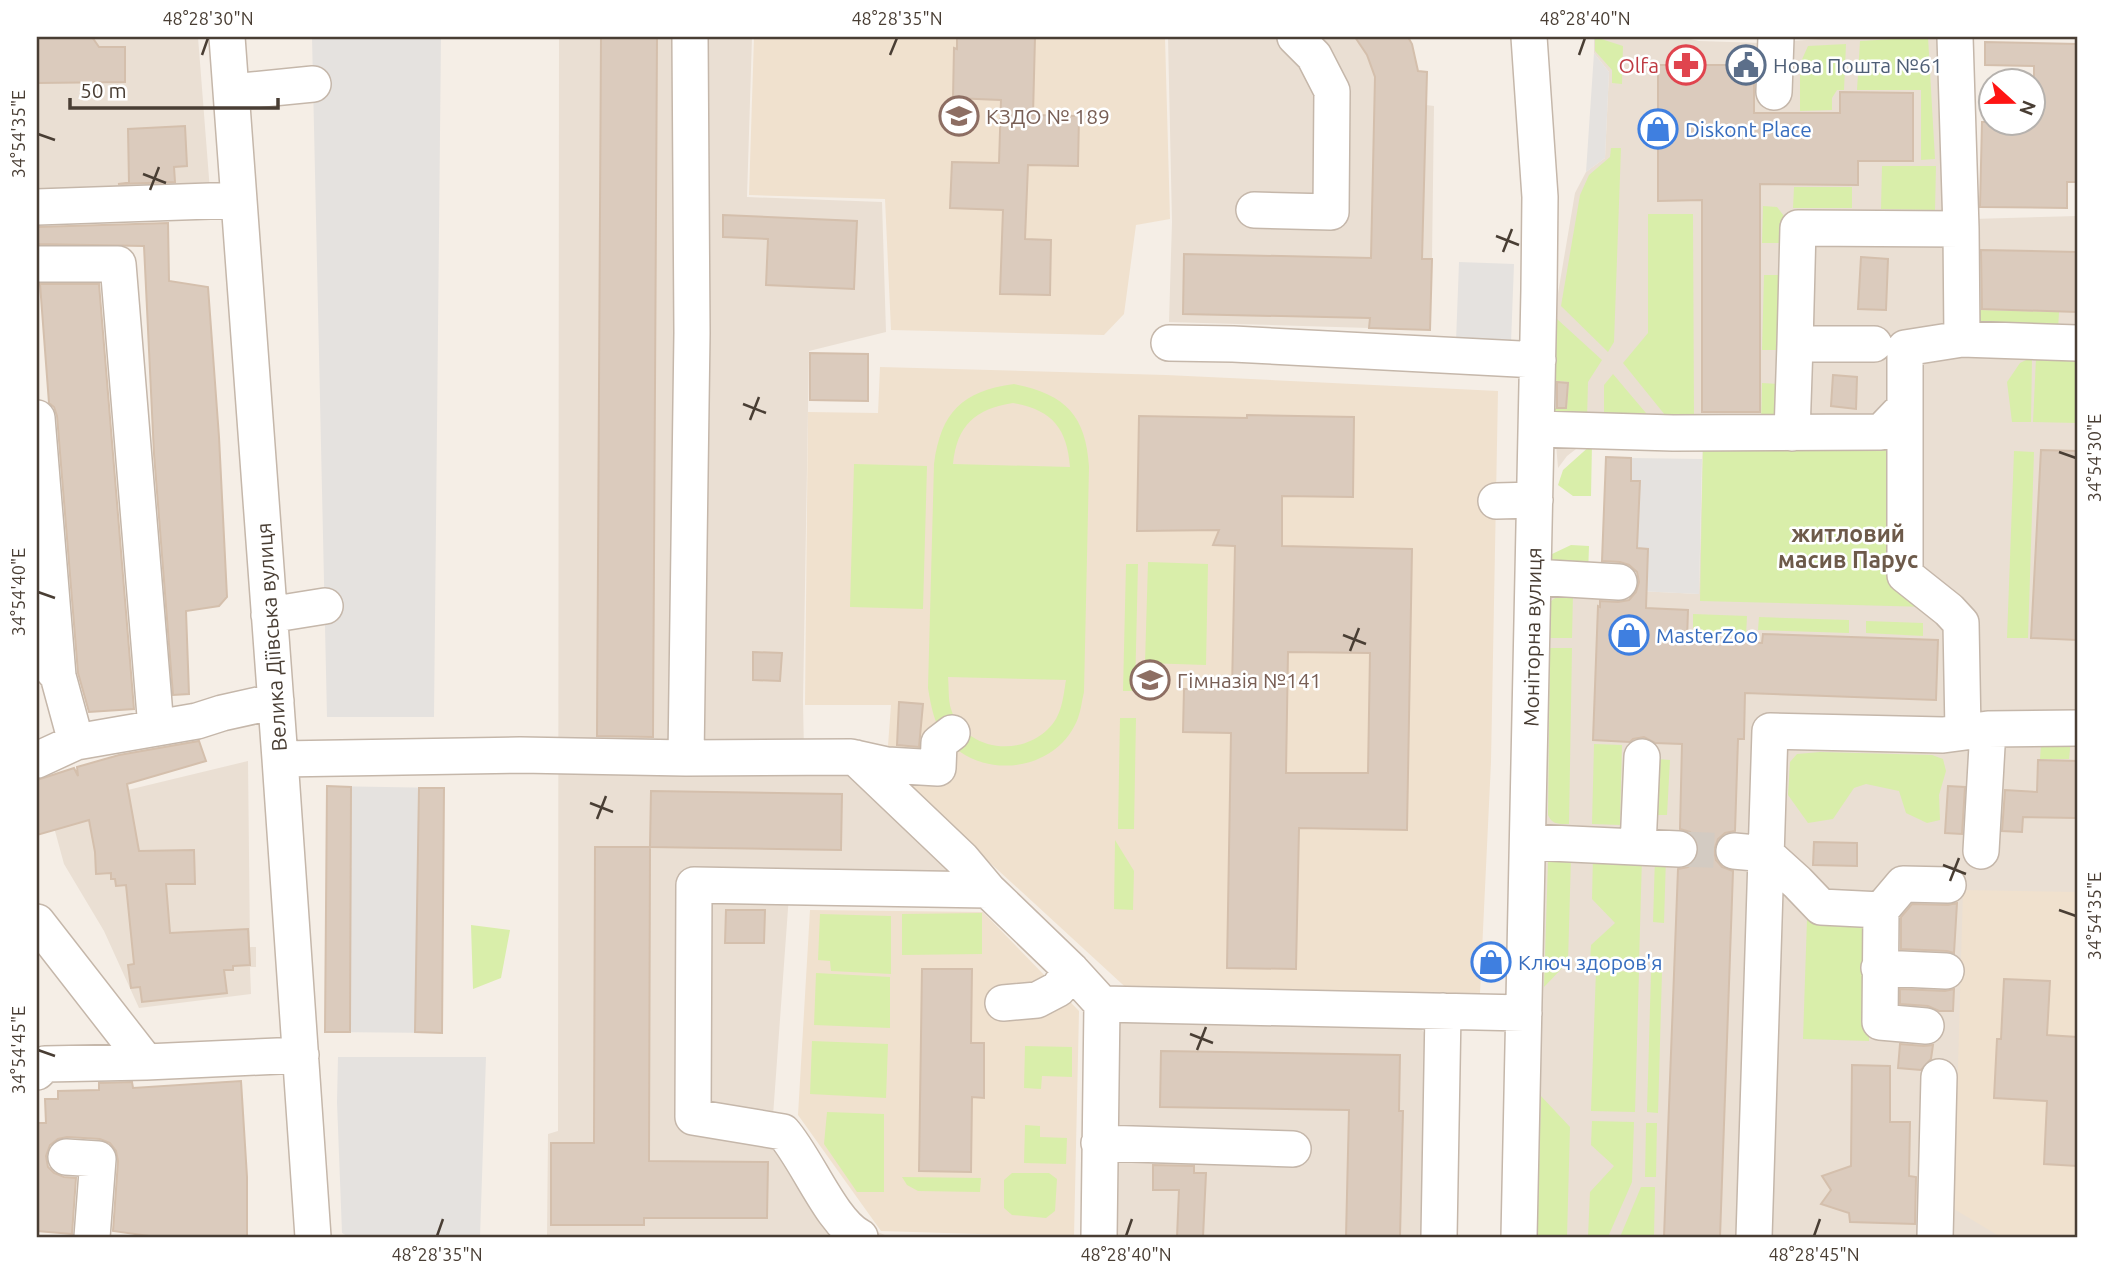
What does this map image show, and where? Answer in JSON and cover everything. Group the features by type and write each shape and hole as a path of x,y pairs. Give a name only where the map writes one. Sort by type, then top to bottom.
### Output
{"street":[{"name":"Велика Діївська вулиця","path":"227,37 313,1237"},
{"path":"686,758 692,333 690,37"},
{"path":"1254,210 1331,212 1332,91 1314,56 1295,37"},
{"name":"Моніторна вулиця","path":"1519,1237 1540,197 1529,37"},
{"path":"1774,92 1776,37"},
{"path":"1955,37 1962,339"},
{"path":"232,92 313,84"},
{"path":"37,207 239,200"},
{"path":"1793,433 1798,228 1961,229"},
{"path":"37,264 118,264 156,728"},
{"path":"1981,851 1976,731 1961,623 1905,575 1905,348 1962,339 2077,343"},
{"path":"1169,342 1538,360"},
{"path":"1795,344 1874,344"},
{"path":"1537,429 1660,433 1881,432 1904,408"},
{"path":"37,418 47,664 76,742"},
{"path":"1496,501 1535,499"},
{"path":"1533,577 1619,582"},
{"path":"269,615 325,606"},
{"path":"37,760 76,742 197,721 276,701"},
{"path":"1754,1237 1750,853 1770,731 1943,735 1976,731 2077,728"},
{"path":"280,759 408,771 686,758 856,758 887,765 938,768 939,743 952,733"},
{"path":"1638,847 1642,757"},
{"path":"856,758 962,859 988,890 1102,1004 1099,1237"},
{"path":"1528,842 1679,849"},
{"path":"1750,853 1797,882 1821,907 1881,910"},
{"path":"1926,1026 1880,1022 1881,910 1903,884 1948,885"},
{"path":"860,1237 850,1232 793,1143 783,1132 693,1117 694,885 988,890"},
{"path":"37,922 146,1062"},
{"path":"1879,968 1946,971"},
{"path":"1003,1003 1037,1000 1058,989 1071,971"},
{"path":"1102,1004 1524,1013"},
{"path":"1439,1237 1443,1011"},
{"path":"40,1063 146,1062 301,1055"},
{"path":"1935,1237 1940,1077"},
{"path":"1099,1143 1293,1149"},
{"path":"66,1157 98,1159 92,1237"}],"shaded area":[{"path":"37,37 198,37 210,191 37,198"},
{"path":"312,37 441,37 434,717 327,717"},
{"path":"559,37 752,37 747,197 882,202 886,332 809,351 804,752 854,752 953,861 959,897 789,895 773,1116 862,1226 890,1237 547,1237 548,1134 558,1131"},
{"name":"КЗДО № 189","path":"754,37 1165,37 1170,219 1136,225 1124,314 1104,335 891,330 885,199 749,195"},
{"path":"1168,37 1408,37 1418,71 1427,72 1426,105 1434,106 1432,259 1371,258 1369,328 1169,322 1172,222"},
{"path":"1594,37 1682,37 1699,41 1762,43 1848,37 1970,37 1972,219 2077,216 2077,1237 1531,1237 1549,595 1618,590 1699,594 1703,441 1589,439 1567,456 1558,468 1554,419 1549,415 1555,311 1575,193 1586,172 1605,158 1609,72 1594,53"},
{"path":"1594,53 1609,72 1605,158 1586,172"},
{"path":"1459,262 1514,264 1511,343 1456,342"},
{"name":"Гімназія №141","path":"880,367 1166,375 1498,391 1491,762 1480,993 1134,995 950,826 896,781 887,759 891,705 805,705 808,412 878,413"},
{"path":"1631,458 1702,459 1699,594 1618,590 1618,569 1647,569 1648,549 1637,548 1640,482 1631,481"},
{"path":"248,761 250,947 256,947 256,967 250,967 251,994 139,1008 104,931 64,864 49,809"},
{"path":"327,786 444,788 442,1033 325,1032"},
{"path":"1963,890 2077,892 2077,1237 1999,1236 1954,1209"},
{"path":"810,910 983,912 1079,1011 1074,1237 881,1231 798,1115"},
{"path":"1089,1013 1420,1026 1427,1038 1425,1237 1084,1237"},
{"path":"338,1057 486,1057 480,1237 349,1237 342,1233"}],"green space":[{"path":"1595,37 1623,46 1622,84 1612,83 1612,70 1595,51"},
{"path":"1928,37 1935,159 1921,160 1921,90 1857,90 1860,41"},
{"path":"1846,44 1844,90 1837,90 1832,98 1832,110 1800,111 1800,64 1808,46"},
{"path":"1611,148 1621,148 1614,342 1608,352 1561,306 1580,195 1589,175 1610,157"},
{"path":"1882,166 1936,166 1935,210 1881,209"},
{"path":"1794,187 1852,187 1852,208 1793,208"},
{"path":"1763,206 1777,207 1784,216 1783,243 1762,243"},
{"path":"1648,214 1693,214 1694,416 1665,415 1623,363 1648,333"},
{"path":"1764,275 1781,275 1779,350 1762,350"},
{"path":"1978,310 2059,312 2058,330 1977,328"},
{"path":"1557,319 1602,360 1588,382 1587,420 1560,418 1544,408 1567,408 1569,382 1549,380"},
{"path":"2032,357 2031,422 2012,422 2007,382 2020,363"},
{"path":"2036,358 2077,359 2077,423 2033,422"},
{"path":"1613,374 1651,419 1604,414 1604,385"},
{"path":"1762,383 1779,384 1778,425 1761,426"},
{"path":"1014,384 1032,388 1047,394 1070,410 1083,434 1089,467 1084,692 1080,712 1068,736 1054,750 1037,760 1018,765 978,761 960,752 938,727 928,688 934,464 937,446 942,431 957,407 981,392","holes":["1013,403 1038,410 1055,423 1065,442 1070,467 953,464 959,439 970,421 988,410","948,677 1066,680 1061,706 1053,724 1036,738 1008,746 980,741 968,734 958,723 950,705"]},
{"path":"1703,441 1894,445 1928,607 1700,601"},
{"path":"1592,444 1591,496 1573,496 1558,485 1563,470"},
{"path":"2014,451 2034,452 2028,638 2007,638"},
{"path":"854,464 927,466 923,609 850,607"},
{"path":"1571,545 1589,546 1588,575 1552,567 1552,554"},
{"path":"1148,562 1208,564 1206,665 1145,663"},
{"path":"1126,564 1138,564 1135,691 1123,691"},
{"path":"1561,594 1573,594 1572,638 1550,638 1551,601"},
{"path":"1693,614 1747,616 1746,636 1701,634 1701,628 1693,628"},
{"path":"1759,617 1849,620 1849,633 1758,630"},
{"path":"1866,621 1923,623 1923,636 1866,633"},
{"path":"1550,648 1572,648 1569,824 1554,822 1548,815"},
{"path":"1120,718 1136,718 1134,829 1118,829"},
{"path":"2071,739 2069,759 2040,759 2041,745"},
{"path":"1594,744 1622,745 1620,825 1592,824"},
{"path":"1820,752 1932,755 1943,759 1946,771 1939,795 1940,820 1927,823 1906,813 1899,791 1866,784 1854,788 1833,819 1808,823 1788,795 1790,762 1797,754"},
{"path":"1658,759 1670,760 1667,815 1656,815"},
{"path":"1115,840 1134,871 1133,910 1114,909"},
{"path":"1593,855 1642,857 1639,963 1590,961 1591,945 1615,923 1592,899"},
{"path":"1571,857 1568,962 1544,987 1548,859"},
{"path":"1655,857 1666,857 1664,923 1653,922"},
{"path":"982,913 982,954 902,955 902,914"},
{"path":"820,914 891,916 891,974 831,971 830,961 818,960"},
{"path":"1807,919 1873,921 1869,1041 1803,1039"},
{"path":"471,925 510,930 501,978 473,989"},
{"path":"1596,970 1639,972 1635,1112 1591,1111"},
{"path":"1651,972 1662,972 1658,1113 1647,1112"},
{"path":"816,973 890,977 890,1028 814,1025"},
{"path":"812,1041 888,1044 886,1098 810,1094"},
{"path":"1025,1046 1072,1047 1072,1077 1042,1076 1041,1089 1024,1088"},
{"path":"1541,1096 1570,1127 1567,1237 1537,1237"},
{"path":"827,1112 884,1114 884,1192 857,1192 824,1144"},
{"path":"1592,1121 1634,1122 1632,1182 1608,1237 1588,1237 1590,1192 1614,1166 1591,1145"},
{"path":"1646,1123 1657,1123 1656,1177 1645,1177"},
{"path":"1025,1125 1040,1126 1040,1137 1067,1138 1066,1164 1024,1163"},
{"path":"1012,1173 1049,1173 1057,1179 1055,1211 1046,1218 1012,1215 1004,1208 1004,1180"},
{"path":"902,1177 981,1178 980,1192 918,1191 907,1185"},
{"path":"1641,1187 1655,1187 1654,1237 1620,1237"}],"building":[{"path":"37,37 92,37 99,47 125,47 125,82 37,83"},
{"path":"601,37 657,37 653,737 597,736"},
{"path":"957,37 1035,37 1033,115 1079,116 1078,166 1028,165 1025,239 1051,240 1050,295 1000,294 1003,210 950,208 952,162 999,163 1001,100 953,98 954,48 957,49"},
{"path":"1355,37 1408,37 1418,71 1427,72 1422,259 1432,259 1430,330 1369,328 1370,318 1183,314 1184,254 1371,258 1375,77 1367,55"},
{"path":"1985,42 2077,44 2077,182 2067,182 2067,208 1980,207 1982,136 2048,136 2048,66 1985,65"},
{"path":"1658,65 1754,65 1754,113 1840,113 1840,92 1913,93 1913,161 1858,161 1858,185 1760,184 1760,412 1702,412 1702,200 1658,201"},
{"path":"185,126 187,166 174,167 175,182 118,184 129,183 128,129"},
{"path":"723,215 857,221 854,289 766,285 768,239 723,237"},
{"path":"168,223 169,281 208,287 227,597 219,606 186,611 189,694 173,695 154,454 144,246 37,244 37,227"},
{"path":"1981,250 2077,252 2077,312 1982,309"},
{"path":"1861,257 1888,259 1886,310 1858,309"},
{"path":"40,284 99,284 134,709 89,712 78,673 57,416 54,407 49,403"},
{"path":"810,353 868,354 868,401 810,400"},
{"path":"1833,375 1857,377 1856,409 1831,406"},
{"path":"1557,382 1568,383 1566,408 1557,408"},
{"path":"1247,415 1354,417 1353,497 1282,496 1282,546 1412,549 1407,830 1299,828 1296,969 1227,968 1231,733 1183,732 1184,689 1232,689 1235,546 1213,545 1219,530 1137,531 1139,416 1247,418","holes":["1288,652 1370,653 1368,773 1286,773"]},
{"path":"2041,450 2077,451 2077,640 2031,638"},
{"path":"1606,457 1631,458 1631,481 1640,481 1637,548 1648,549 1646,608 1688,610 1687,640 1762,643 1763,634 1938,640 1936,700 1745,693 1744,739 1738,739 1735,831 1725,833 1718,839 1714,850 1716,860 1722,867 1733,871 1720,1237 1664,1237 1678,869 1688,867 1696,860 1699,849 1697,840 1690,832 1680,829 1682,744 1655,743 1644,737 1630,742 1593,740 1598,606 1600,607 1600,601 1629,600 1636,592 1639,582 1637,572 1629,565 1602,561"},
{"path":"753,652 782,653 780,681 753,680"},
{"path":"899,702 923,704 919,747 897,745"},
{"path":"199,741 206,761 127,784 139,851 194,850 195,884 166,884 170,933 248,929 250,965 233,966 233,970 224,970 227,993 142,1002 140,987 131,988 128,965 134,964 126,885 116,886 115,879 111,879 111,873 96,874 89,820 37,835 37,780 74,768 78,776 77,767 119,755"},
{"path":"2038,760 2077,761 2077,818 2023,817 2022,832 2002,831 2005,790 2037,792"},
{"path":"327,786 351,787 350,1032 325,1032"},
{"path":"1948,786 1965,787 1962,834 1945,833"},
{"path":"419,788 444,788 442,1033 415,1032"},
{"path":"651,791 842,794 841,850 650,847"},
{"path":"1814,842 1857,843 1857,866 1813,865"},
{"path":"595,847 650,847 649,1161 768,1162 767,1218 644,1218 644,1225 551,1225 551,1143 594,1143"},
{"path":"1957,903 1954,953 1901,949 1901,917 1912,904"},
{"path":"726,910 765,910 764,943 725,943"},
{"path":"922,969 972,969 971,1043 984,1043 984,1098 972,1097 971,1172 919,1171"},
{"path":"2004,979 2050,981 2047,1035 2077,1037 2077,1166 2044,1164 2047,1101 1994,1098"},
{"path":"1900,989 1954,989 1953,1011 1900,1004"},
{"path":"1900,1044 1933,1045 1931,1059 1921,1070 1898,1068"},
{"path":"1161,1051 1400,1055 1399,1111 1403,1111 1400,1237 1346,1237 1349,1110 1160,1107"},
{"path":"1852,1065 1890,1066 1890,1122 1910,1122 1909,1176 1916,1177 1915,1224 1850,1222 1849,1213 1821,1204 1831,1190 1822,1176 1851,1166"},
{"path":"241,1081 247,1177 247,1237 156,1237 113,1231 118,1161 116,1151 110,1143 100,1139 67,1137 50,1145 46,1156 48,1167 54,1173 76,1178 72,1234 37,1231 37,1123 46,1123 45,1099 58,1099 58,1091 99,1090 99,1083 132,1082 133,1088"},
{"path":"1153,1165 1194,1166 1194,1173 1206,1173 1203,1237 1177,1237 1179,1190 1153,1190"}],"tunnel":[{"path":"1679,849 1734,851"}],"place":[{"name":"Olfa","path":"1686,65"},
{"name":"Нова Пошта №61","path":"1746,65"},
{"name":"КЗДО № 189","path":"959,116"},
{"name":"Diskont Place","path":"1658,129"},
{"name":"MasterZoo","path":"1629,635"},
{"name":"Гімназія №141","path":"1150,680"},
{"name":"Ключ здоров'я","path":"1491,962"}],"district":[{"name":"житловий масив Парус","path":"1848,546"}]}
